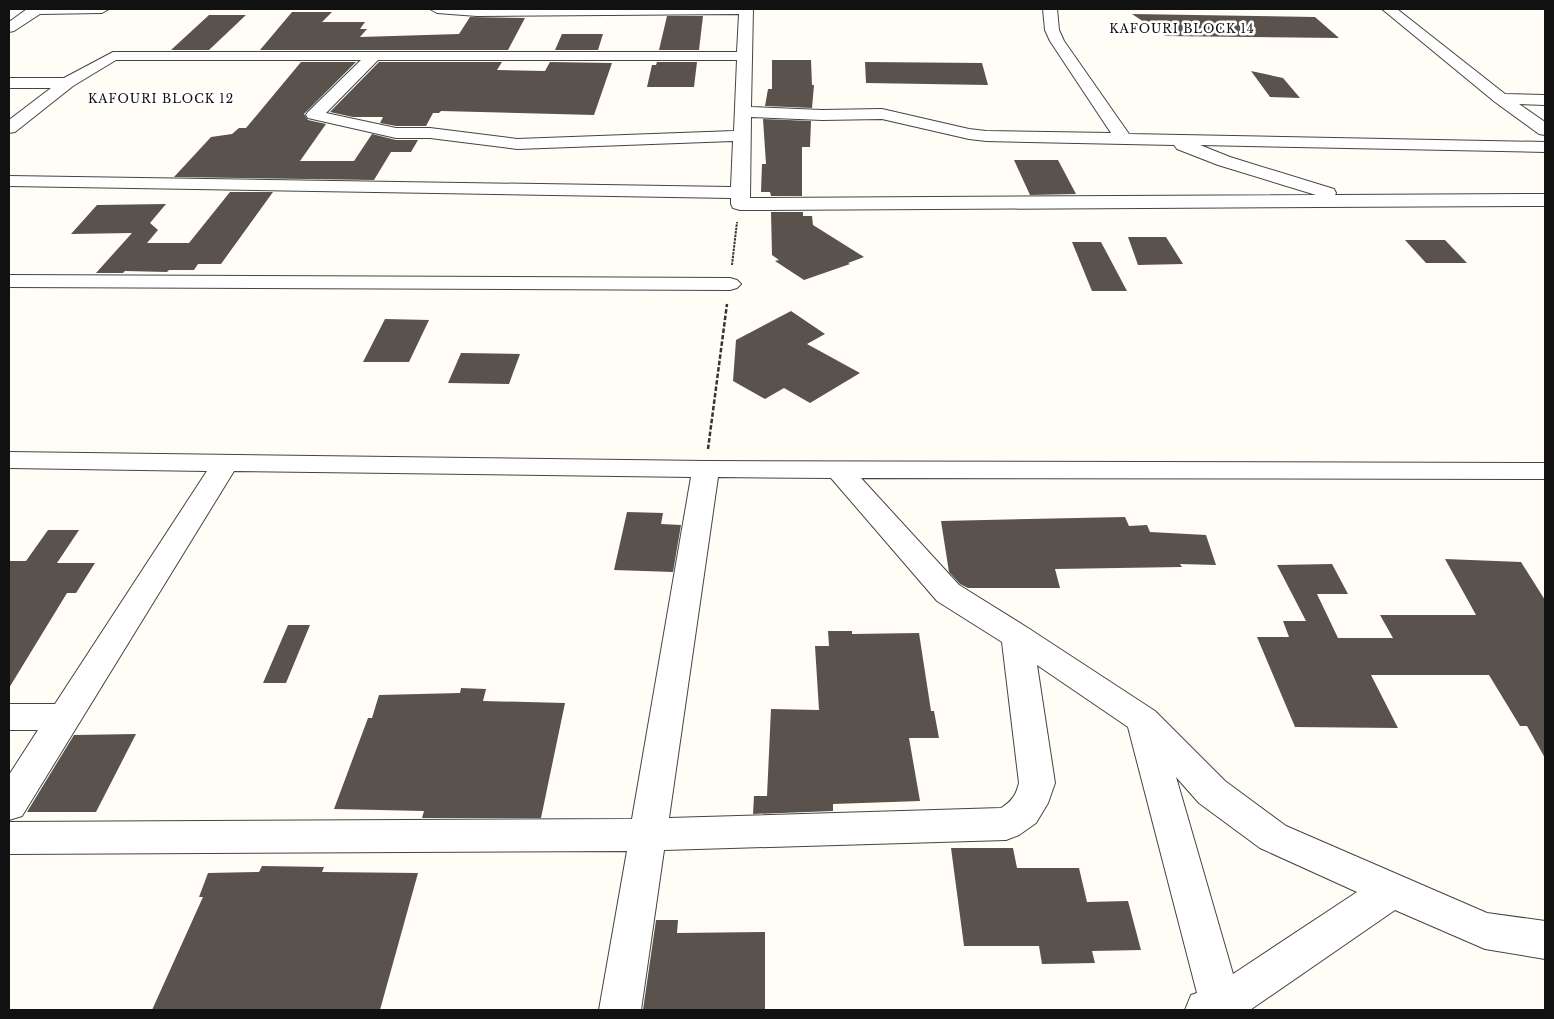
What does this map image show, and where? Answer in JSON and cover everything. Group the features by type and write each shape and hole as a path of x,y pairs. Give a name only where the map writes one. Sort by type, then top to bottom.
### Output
{"street":[{"path":"9,28 35,9 102,9"},
{"path":"437,9 477,12 746,9 740,199"},
{"path":"1050,9 1052,30 1057,41 1123,138"},
{"path":"1389,9 1501,99 1545,130"},
{"path":"375,55 314,115 396,133 430,133 517,144 742,136"},
{"path":"9,128 67,83 113,56 745,56"},
{"path":"9,83 67,83"},
{"path":"1501,99 1545,100"},
{"path":"743,112 822,115 882,114 969,134 986,136 1169,138 1545,147"},
{"path":"1169,138 1217,158 1352,201"},
{"path":"9,181 740,199 1545,200"},
{"path":"9,281 730,284"},
{"path":"9,460 839,470 1545,471"},
{"path":"9,805 226,462"},
{"path":"620,1010 706,469"},
{"path":"839,470 948,593 1017,636 1143,720 1212,792 1273,837 1485,931 1545,940"},
{"path":"9,838 648,835 1006,824 1021,816 1032,802 1037,784 1017,636"},
{"path":"9,717 64,717"},
{"path":"1143,720 1216,1009 1392,890"}],"path":[{"path":"706,469 740,199"}],"building":[{"path":"292,12 332,12 322,22 365,22 360,29 367,29 360,37 459,34 470,17 525,18 508,50 260,50"},
{"path":"1132,14 1315,17 1339,38 1165,36"},
{"path":"209,15 246,15 209,50 171,50"},
{"path":"667,16 703,16 699,50 659,50"},
{"path":"562,34 603,34 598,50 555,50"},
{"path":"772,60 811,60 812,85 814,85 812,108 765,106 768,89 772,89"},
{"path":"301,62 356,62 304,114 308,120 326,124 300,161 354,161 372,134 396,140 418,140 411,152 391,152 374,180 174,177 211,137 232,134 239,128 246,128"},
{"path":"379,62 502,62 497,70 545,71 550,62 612,63 594,115 441,111 433,113 426,126 396,126 380,123 383,117 353,117 330,112"},
{"path":"657,62 697,62 694,87 647,87 652,65 656,65"},
{"path":"865,62 982,63 988,85 866,83"},
{"path":"1251,71 1283,78 1300,98 1270,97"},
{"path":"763,119 811,121 810,147 802,147 802,196 771,196 770,192 761,192 762,164 766,164"},
{"path":"1014,160 1058,160 1076,194 1030,195"},
{"path":"230,192 273,192 221,264 198,264 194,270 169,270 167,272 125,271 123,273 96,273 132,233 71,234 97,205 166,204 150,223 158,230 147,243 189,243"},
{"path":"771,212 803,212 803,216 812,216 813,225 864,257 848,263 850,264 804,280 775,261 779,260 772,255"},
{"path":"1128,237 1166,237 1183,264 1138,265"},
{"path":"1405,240 1445,240 1467,263 1426,263"},
{"path":"1072,242 1101,242 1127,291 1092,291"},
{"path":"791,311 825,334 807,344 860,373 810,403 784,388 765,399 733,381 736,340"},
{"path":"385,319 429,320 409,362 363,362"},
{"path":"461,353 520,354 509,384 448,383"},
{"path":"627,512 663,513 661,524 681,525 673,572 614,570"},
{"path":"1125,517 1129,526 1147,525 1150,532 1206,535 1216,565 1180,564 1182,567 1055,569 1060,588 968,588 960,584 949,572 941,521"},
{"path":"48,530 79,530 57,563 95,563 76,593 67,593 9,688 9,561 26,561"},
{"path":"1445,559 1521,562 1545,600 1545,758 1527,726 1520,726 1489,675 1371,675 1398,728 1295,727 1257,637 1289,637 1283,621 1306,621 1277,565 1332,564 1348,594 1317,594 1338,638 1393,638 1380,615 1476,615"},
{"path":"288,625 310,625 286,683 263,683"},
{"path":"828,631 852,631 852,634 919,633 931,711 934,711 939,738 909,738 920,801 833,804 833,811 753,814 754,796 767,796 771,709 819,710 815,646 829,646"},
{"path":"461,688 486,689 483,701 565,703 541,818 422,818 424,811 334,809 368,718 372,718 379,695 460,693"},
{"path":"136,734 96,812 27,812 74,735"},
{"path":"951,848 1013,848 1017,868 1079,868 1087,902 1128,901 1141,950 1092,951 1095,963 1042,964 1039,946 964,946"},
{"path":"262,866 324,867 322,872 418,873 380,1010 152,1010 203,897 199,897 208,873 259,872"},
{"path":"656,920 678,920 677,933 765,932 765,1010 643,1010"}],"district":[{"name":"KAFOURI BLOCK 14","path":"1182,29"},
{"name":"KAFOURI BLOCK 12","path":"161,99"}]}
